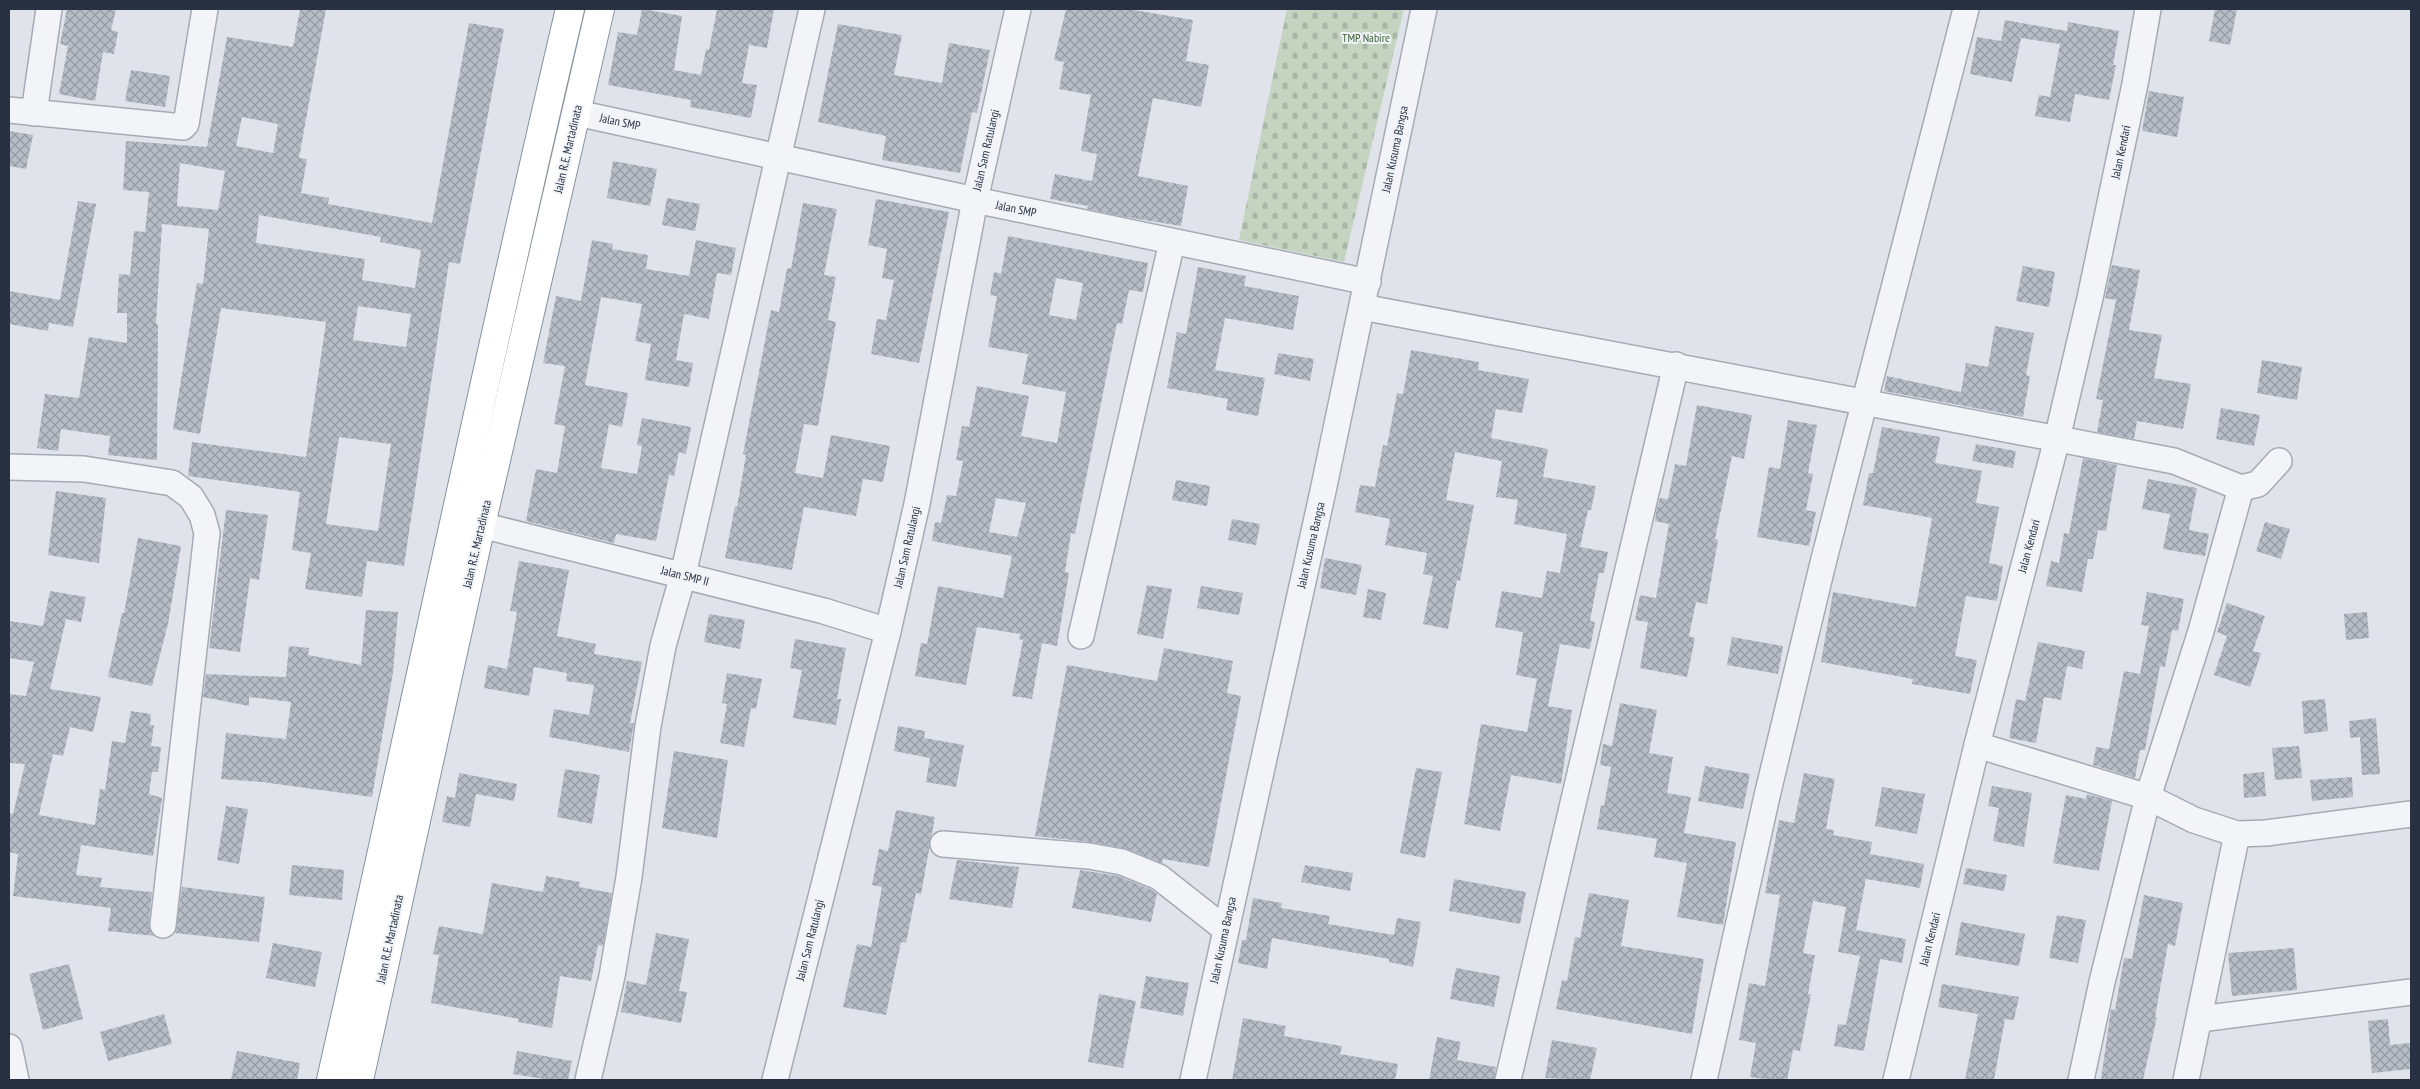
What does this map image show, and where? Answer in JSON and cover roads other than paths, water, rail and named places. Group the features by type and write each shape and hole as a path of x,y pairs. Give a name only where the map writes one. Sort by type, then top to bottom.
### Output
{"highway":[{"name":"Jalan R.E. Martadinata","path":"330,1080 393,807 421,671 570,9"},
{"name":"Jalan R.E. Martadinata","path":"359,1080 481,525 600,9"},
{"path":"421,671 448,676"}],"street":[{"path":"34,113 49,9"},
{"path":"9,110 183,127 186,124 205,9"},
{"path":"588,1080 612,976 629,878 648,726 663,646 683,575 812,9"},
{"name":"Jalan Sam Ratulangi","path":"775,1080 888,631 917,504 975,200 1018,9"},
{"name":"Jalan Kusuma Bangsa","path":"1193,1080 1368,282 1424,9"},
{"path":"1704,1080 1769,786 1966,9"},
{"name":"Jalan Kendari","path":"1896,1080 1977,745 2057,439 2090,298 2135,84 2148,9"},
{"name":"Jalan SMP","path":"577,113 778,155 975,200 1368,282"},
{"path":"1081,636 1172,242"},
{"path":"1362,307 1676,365 2174,461 2241,488 2258,484 2279,461"},
{"path":"1508,1080 1676,365"},
{"path":"9,467 84,470 172,483 191,497 202,515 207,533 162,925"},
{"path":"2081,1080 2102,982 2148,797 2201,631 2241,488"},
{"name":"Jalan SMP II","path":"481,525 824,611 888,631"},
{"path":"1977,745 2148,797 2194,820 2237,834 2266,833 2411,814"},
{"path":"2186,1080 2237,834"},
{"path":"943,844 1089,856 1122,862 1159,878 1226,929"},
{"path":"2200,1018 2411,992"},
{"path":"9,1047 16,1080"}],"park label":[{"name":"TMP Nabire","path":"1366,38"}]}
